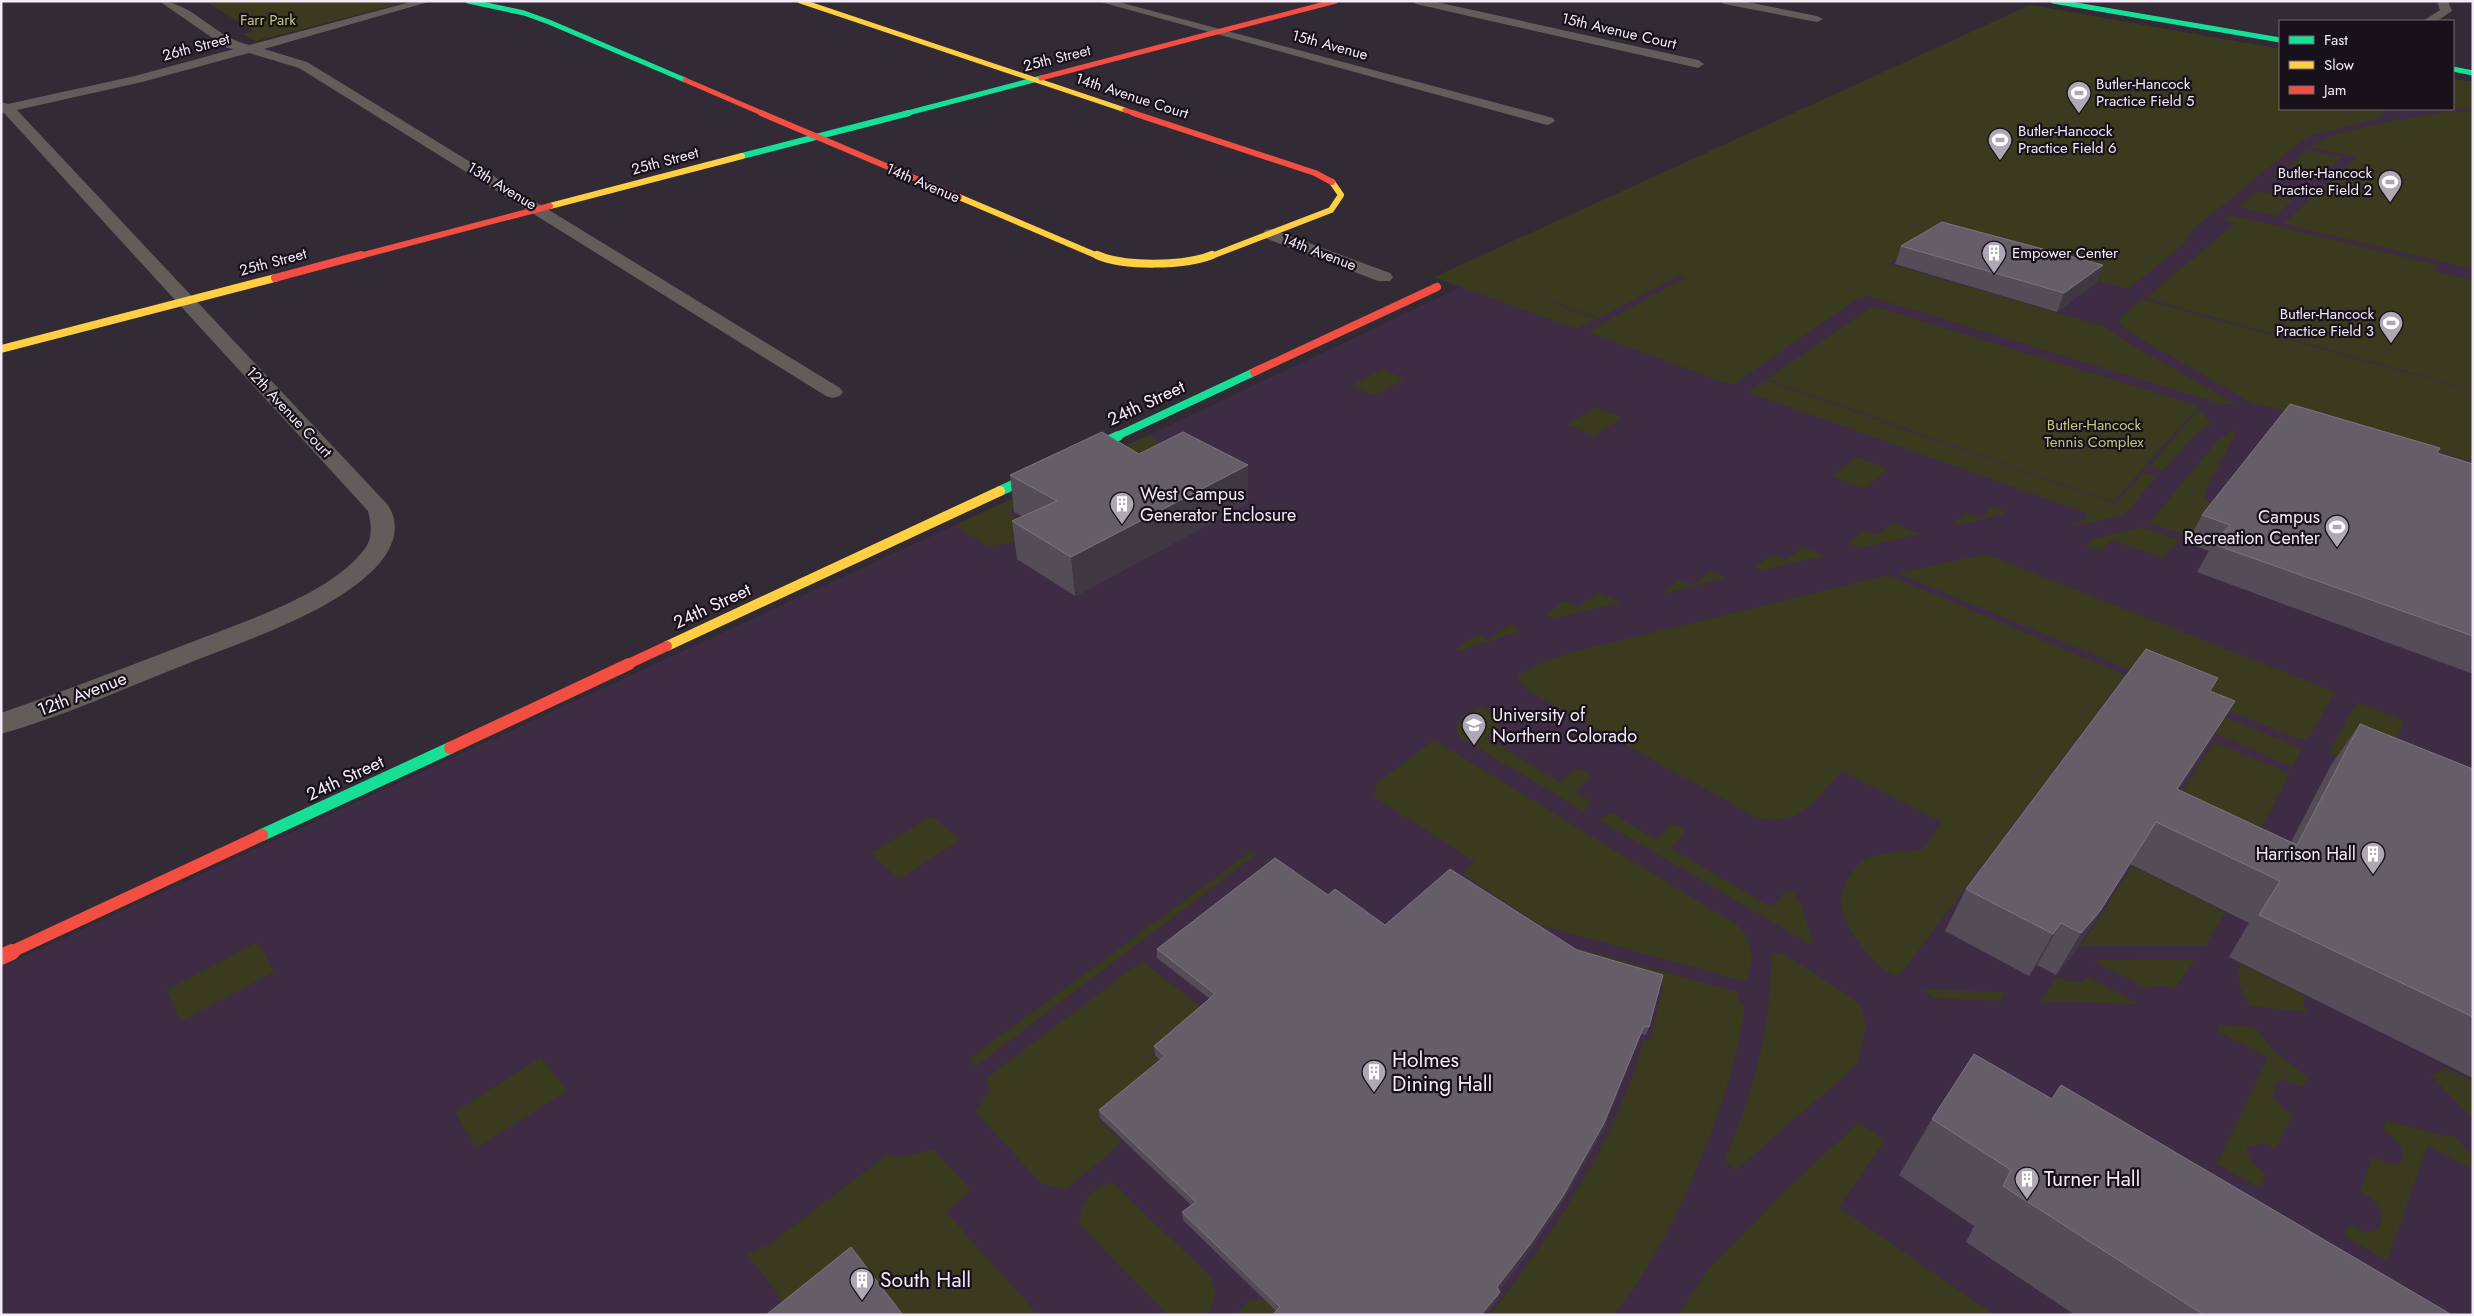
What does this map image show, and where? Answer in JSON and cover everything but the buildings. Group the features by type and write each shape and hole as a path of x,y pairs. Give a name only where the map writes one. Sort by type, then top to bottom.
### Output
{"street":[{"name":"13th Avenue","path":"164,1 231,46 272,54 303,65 833,392"},
{"name":"26th Street","path":"3,108 137,79 427,1"},
{"name":"14th Avenue","path":"468,1 524,13 549,22 815,137 1110,261 1143,264 1182,263 1203,259 1271,234 1384,277"},
{"name":"14th Avenue Court","path":"800,1 1315,173 1338,188 1341,195 1330,210 1271,234"},
{"name":"15th Avenue","path":"1102,1 1548,121"},
{"name":"25th Street","path":"1,349 1336,1"},
{"name":"15th Avenue Court","path":"1416,1 1698,64"},
{"path":"1724,1 1817,19"},
{"path":"2053,1 2279,40"},
{"path":"2431,20 2446,11 2442,1"},
{"path":"2454,69 2473,72"},
{"name":"12th Avenue Court","path":"3,108 379,509 385,528 382,542 375,554 332,590 290,612 162,663"},
{"name":"24th Street","path":"1,957 1437,287"},
{"name":"12th Avenue","path":"1,724 162,663"}],"shaded area":[{"name":"University of Northern Colorado","path":"2030,5 2279,49 2279,110 2454,110 2454,79 2473,82 2473,1315 1,1315 1,967 1147,436 1459,288 1434,277"}],"green space":[{"name":"Farr Park","path":"205,1 411,1 256,41 243,34 253,31"},
{"path":"2030,5 2279,49 2279,110 2385,110 2382,116 2376,119 2315,134 2300,142 2191,231 2185,243 2128,289 1933,237 1889,264 2103,326 2127,342 2236,404 2221,404 1868,296 1860,297 1734,384 1726,383 1588,332 1685,277 1680,275 1599,318 1516,289 1596,319 1577,329 1434,277"},
{"path":"2454,79 2473,82 2473,109 2454,108"},
{"name":"Butler-Hancock Practice Field 2","path":"2446,112 2473,112 2473,269 2283,224 2356,157 2311,147 2336,135 2355,130 2396,120"},
{"path":"2307,150 2342,157 2325,172 2289,166"},
{"path":"2258,191 2285,197 2292,201 2276,216 2239,207"},
{"name":"Butler-Hancock Practice Field 3","path":"2230,215 2438,265 2434,271 2473,280 2473,390 2146,298 2235,223 2224,220"},
{"path":"2141,299 2473,391 2473,462 2353,428 2253,404 2126,330 2120,323 2120,318"},
{"name":"Butler-Hancock Tennis Complex","path":"1873,306 2199,406 2113,502 1767,379"},
{"path":"1383,369 1405,379 1374,395 1351,385"},
{"path":"1765,380 2115,504 2144,472 2156,477 2127,512 2120,516 2069,527 2087,517 2086,513 1747,392"},
{"path":"1597,407 1623,418 1594,436 1567,424"},
{"path":"2197,411 2203,413 2211,424 2199,430 2163,471 2150,466"},
{"path":"2233,430 2236,433 2206,489 2205,498 2214,506 2190,537 2149,523 2217,441"},
{"path":"1147,436 1181,454 1105,466 1008,512 1048,538 988,546 957,527 960,523"},
{"path":"1857,457 1888,469 1864,489 1832,476"},
{"path":"1993,506 2006,514 1952,526 1966,512 1981,518"},
{"path":"1892,523 1920,534 1860,548 1849,543 1864,530 1877,535"},
{"path":"2142,527 2179,540 2163,558 2112,540 2100,551 2084,546 2093,539"},
{"path":"1802,547 1825,556 1762,570 1755,567 1772,554 1786,560"},
{"path":"1986,554 2335,692 2308,740 2298,739 1897,573"},
{"path":"1711,571 1727,578 1662,594 1678,580 1691,585"},
{"path":"1888,575 2125,675 1899,976 1890,972 1869,956 1860,944 1845,919 1841,907 1842,893 1850,875 1859,864 1881,854 1922,850 1942,822 1842,771 1807,808 1797,814 1787,818 1758,818 1528,691 1518,678 1519,674 1542,662 1573,652"},
{"path":"1599,592 1622,603 1554,618 1546,614 1564,601 1578,607"},
{"path":"1510,624 1522,630 1459,651 1456,649 1476,634 1488,640"},
{"path":"2357,702 2405,721 2379,773 2329,752"},
{"path":"1479,707 1500,716 1503,722 1486,738 1560,782 1575,771 1586,771 1590,775 1586,782 1575,791 1590,801 1585,812 1458,736 1456,728 1458,723"},
{"path":"2212,711 2302,749 2292,767 2201,727"},
{"path":"1434,740 1739,926 1748,941 1751,953 1747,982 1540,925 1463,874 1474,861 1374,797 1377,783"},
{"path":"2214,742 2290,773 2252,845 2170,809"},
{"path":"1612,813 1655,839 1672,824 1681,826 1686,832 1671,848 1771,907 1785,893 1792,891 1800,902 1813,942 1808,943 1598,819"},
{"path":"932,816 960,840 899,879 871,853"},
{"path":"1251,851 1257,854 976,1066 969,1059"},
{"path":"2132,866 2225,912 2206,946 2081,946"},
{"path":"258,942 274,972 181,1021 166,990"},
{"path":"1564,945 1738,992 1738,1001 1745,1006 1738,1046 1723,1099 1684,1198 1650,1262 1613,1315 1489,1315 1543,1243 1595,1159 1623,1100 1644,1039 1650,1040 1663,986 1663,982 1576,957"},
{"path":"1772,953 1783,953 1852,998 1863,1011 1866,1026 1857,1063 1849,1072 1736,1170 1725,1160 1744,1108 1760,1055 1768,1011"},
{"path":"2195,959 2175,988 2157,985 2147,989 2093,960"},
{"path":"1142,961 1204,1009 1151,1053 1163,1064 1098,1118 1122,1142 1067,1189 1042,1184 975,1112 989,1092 987,1078"},
{"path":"2238,963 2304,995 2304,1007 2309,1012 2249,1006 2240,987"},
{"path":"2057,977 2070,982 2082,982 2088,977 2139,1004 2040,1001"},
{"path":"1921,989 2005,992 2000,1001 1934,998"},
{"path":"2218,1025 2255,1027 2274,1051 2307,1077 2303,1087 2280,1079 2273,1087 2273,1099 2293,1114 2276,1148 2265,1143 2246,1147 2251,1162 2266,1174 2260,1188 2217,1164 2268,1057 2219,1032"},
{"path":"541,1057 567,1091 476,1148 455,1112"},
{"path":"2444,1067 2473,1082 2473,1119 2430,1074 2439,1072"},
{"path":"2386,1120 2441,1135 2454,1136 2473,1156 2473,1169 2427,1146 2387,1261 2345,1236 2349,1224 2365,1232 2374,1232 2382,1221 2382,1215 2376,1204 2360,1191 2373,1157 2391,1164 2402,1162 2403,1152 2399,1143 2383,1130"},
{"path":"1858,1123 1885,1140 1839,1207 1994,1315 1678,1315 1706,1272 1786,1190"},
{"path":"933,1149 971,1190 946,1212 1038,1315 793,1315 747,1254 770,1244 888,1154 901,1157"},
{"path":"1108,1183 1114,1184 1210,1276 1214,1287 1214,1296 1207,1315 1167,1315 1079,1224 1087,1199 1095,1190"},
{"path":"1271,1297 1288,1300 1273,1315 1235,1315 1251,1299 1262,1300"}],"traffic: fast":[{"path":"468,1 524,13 549,22 685,80"},
{"path":"2053,1 2279,40"},
{"path":"2454,69 2473,73"},
{"path":"742,156 1041,78"},
{"path":"1000,491 1254,372"},
{"path":"262,835 450,748"}],"traffic: slow":[{"path":"800,1 1125,110"},
{"path":"550,206 742,156"},
{"path":"959,197 1110,261 1145,264 1203,259 1331,210 1341,195 1332,182"},
{"path":"1,349 275,278"},
{"path":"667,646 1000,491"}],"traffic: jam":[{"path":"1041,78 1336,1"},
{"path":"685,80 959,197"},
{"path":"1125,110 1315,173 1332,182"},
{"path":"275,278 550,206"},
{"path":"1254,372 1437,287"},
{"path":"450,748 667,646"},
{"path":"1,957 262,835"}],"place":[{"name":"Butler-Hancock Practice Field 5","path":"2079,114"},
{"name":"Butler-Hancock Practice Field 6","path":"2000,161"},
{"name":"Butler-Hancock Practice Field 2","path":"2390,203"},
{"name":"Empower Center","path":"1994,274"},
{"name":"Butler-Hancock Practice Field 3","path":"2391,344"},
{"name":"West Campus Generator Enclosure","path":"1122,525"},
{"name":"Campus Recreation Center","path":"2337,548"},
{"name":"University of Northern Colorado","path":"1474,746"},
{"name":"Harrison Hall","path":"2373,875"},
{"name":"Holmes Dining Hall","path":"1374,1093"},
{"name":"Turner Hall","path":"2027,1200"},
{"name":"South Hall","path":"862,1301"}]}
